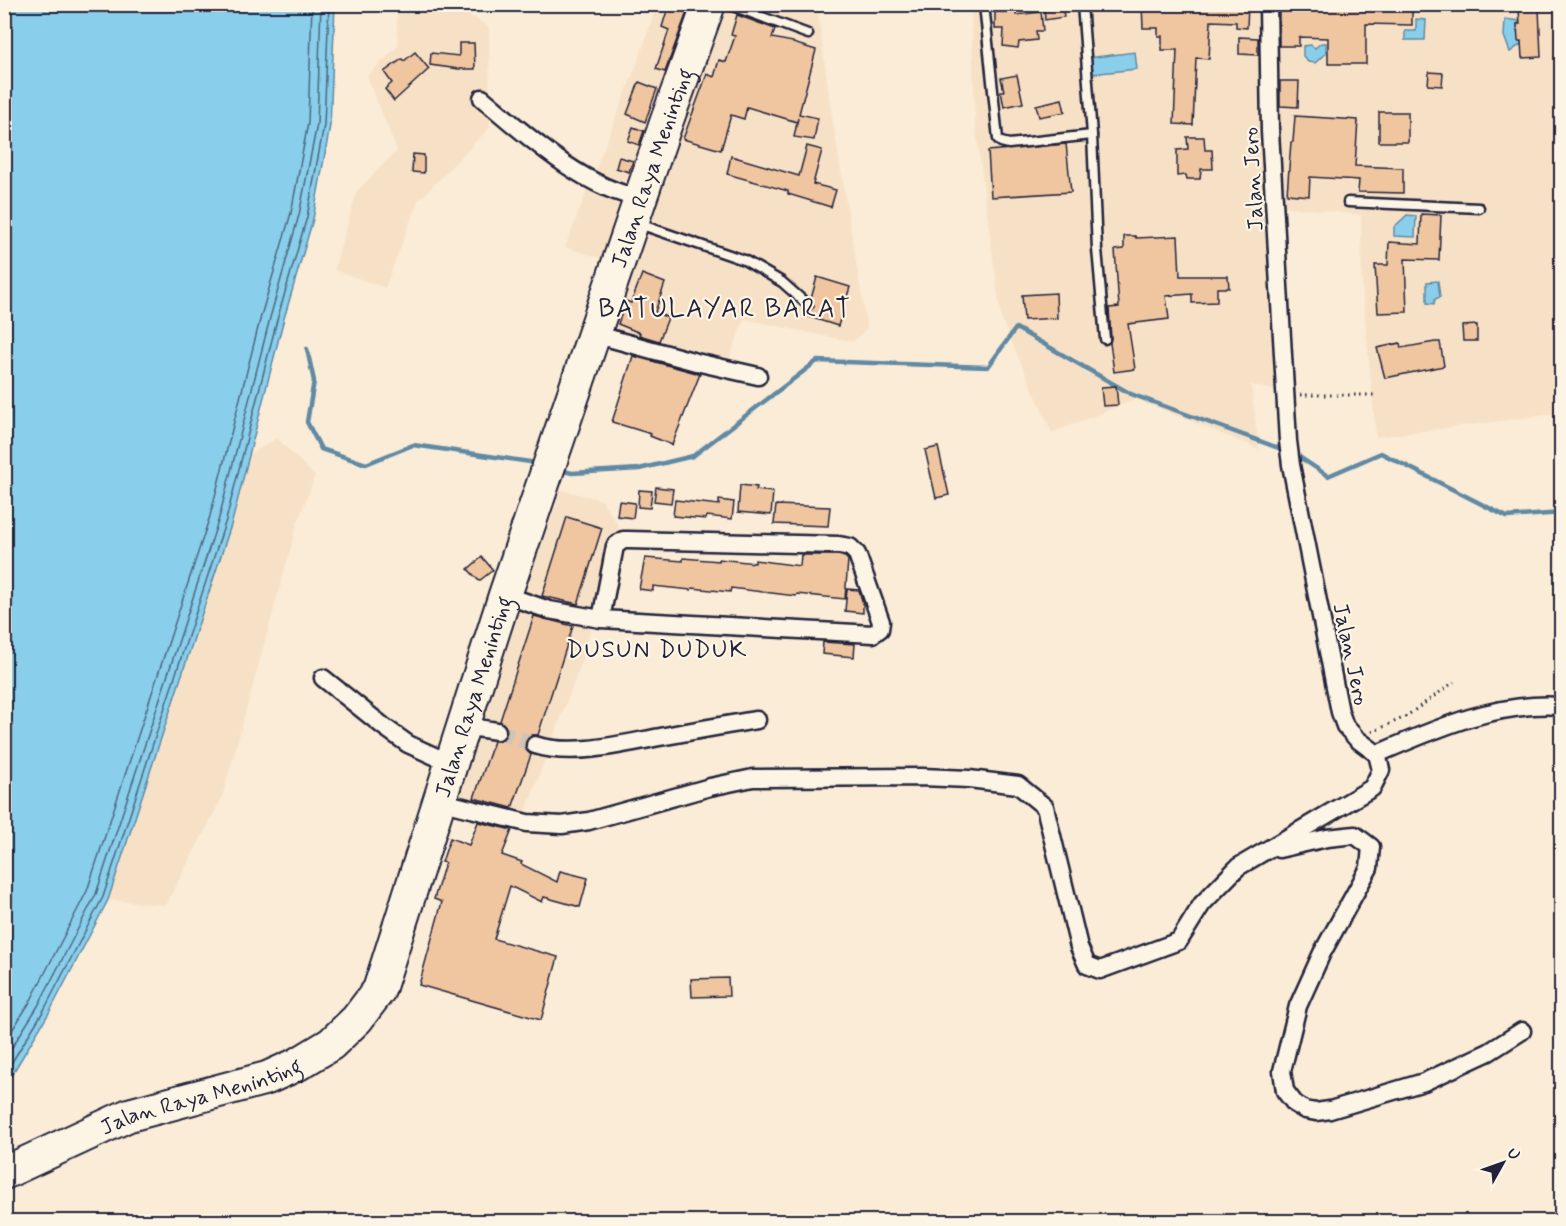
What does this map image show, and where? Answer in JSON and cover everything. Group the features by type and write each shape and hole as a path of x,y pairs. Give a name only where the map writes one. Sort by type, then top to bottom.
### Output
{"highway":[{"name":"Jalan Raya Meninting","path":"4,1173 129,1115 267,1078 298,1064 331,1044 357,1019 379,990 551,460 709,4"}],"street":[{"name":"Jalan Jero","path":"1268,4 1270,131 1291,465 1340,712 1345,726 1357,739 1377,754"},
{"path":"482,98 560,161 605,186 629,196 637,210"},
{"path":"594,334 652,351 758,376"},
{"path":"506,595 549,610 601,619 873,634 880,628 881,622 857,554 850,547 628,540 623,540 615,546 601,619"},
{"path":"323,678 408,744 452,764"},
{"path":"439,801 527,823 562,825 590,821 710,787 753,778 922,777 969,779 1018,785 1045,807 1078,947 1087,966 1100,970 1179,941 1202,904 1238,867 1372,788 1382,770 1377,754 1465,718 1536,704 1562,706"},
{"path":"535,745 547,749 571,750 619,745 757,720"},
{"path":"463,726 497,731"},
{"path":"1264,852 1328,838 1355,835 1371,847 1370,868 1322,953 1298,1006 1282,1071 1285,1091 1295,1104 1305,1110 1316,1112 1330,1110 1424,1082 1489,1052 1522,1031"}],"lane":[{"path":"726,4 808,34"},
{"path":"984,4 998,139 1009,144 1092,135"},
{"path":"1082,4 1092,135 1097,249 1106,339"},
{"path":"1348,202 1479,208"},
{"path":"637,210 744,260 782,282 808,305"}],"path":[{"path":"1286,395 1378,395"},
{"path":"1357,739 1405,717 1455,682"}],"shaded area":[{"path":"396,5 453,5 489,27 490,127 418,201 385,288 334,270 357,191 397,151 367,76 398,46"},
{"path":"657,5 817,5 831,110 867,328 853,342 744,319 727,365 580,328 606,260 565,247 637,64"},
{"path":"971,5 1561,5 1561,413 1376,437 1362,288 1361,215 1281,206 1294,395 1251,385 1259,449 1136,399 1052,433 1001,318 975,122"},
{"path":"277,438 315,476 298,521 222,798 166,905 108,900 232,522 249,455"},
{"path":"561,490 602,500 619,527 582,661 523,819 453,797"}],"water":[{"path":"5,4 335,5 330,126 313,219 283,322 232,522 108,900 49,1013 5,1086"},
{"path":"1416,19 1426,20 1425,40 1405,40 1405,31 1416,31"},
{"path":"1505,19 1520,21 1517,24 1518,40 1521,44 1510,52 1504,36"},
{"path":"1321,43 1326,43 1326,53 1315,63 1308,62 1303,56 1303,46 1311,45 1315,48"},
{"path":"1135,52 1137,69 1091,74 1088,58"},
{"path":"1407,215 1416,216 1415,237 1394,236 1394,227"},
{"path":"1438,281 1440,297 1435,299 1434,304 1427,303 1427,282"}],"building":[{"path":"669,4 690,4 665,72 656,69 669,30 662,27"},
{"path":"1142,4 1248,4 1247,28 1236,27 1236,22 1211,21 1209,59 1196,58 1193,125 1174,124 1177,50 1162,50 1162,36 1158,36 1158,28 1143,28"},
{"path":"1279,4 1412,4 1412,25 1366,24 1366,64 1328,64 1328,38 1299,37 1299,46 1279,46"},
{"path":"1062,5 1064,17 1045,20 1044,7"},
{"path":"1539,8 1541,57 1522,58 1521,41 1518,41 1519,9"},
{"path":"995,12 1016,12 1016,15 1041,12 1043,31 1036,31 1037,40 1019,42 1018,48 1003,46 1004,29 995,29"},
{"path":"737,15 775,29 772,38 816,50 799,114 818,118 814,140 794,137 798,118 797,122 747,107 744,119 731,115 721,150 683,139 707,74 714,77 719,60 726,62 735,36 731,35"},
{"path":"1239,37 1258,38 1258,55 1239,54"},
{"path":"459,43 474,43 475,69 430,65 431,53 459,56"},
{"path":"415,52 429,69 394,101 385,89 392,83 384,72"},
{"path":"1429,72 1443,73 1442,86 1428,85"},
{"path":"1017,75 1023,103 1004,107 1001,78"},
{"path":"1280,81 1299,81 1298,107 1280,106"},
{"path":"639,82 657,89 645,122 627,114"},
{"path":"1062,99 1065,112 1039,117 1036,105"},
{"path":"1379,112 1408,112 1408,142 1379,142"},
{"path":"1295,116 1358,120 1355,166 1403,168 1403,193 1358,192 1359,180 1310,177 1309,196 1287,194"},
{"path":"633,127 644,131 639,145 628,141"},
{"path":"1187,137 1204,137 1205,150 1212,150 1213,169 1201,169 1200,179 1187,179 1186,175 1177,176 1177,150 1188,149"},
{"path":"1066,144 1071,192 991,197 988,151"},
{"path":"807,146 822,150 813,184 836,190 831,207 788,194 788,191 727,174 731,156 799,176"},
{"path":"413,154 424,155 424,173 412,172"},
{"path":"619,157 633,161 629,172 616,168"},
{"path":"1421,214 1441,215 1439,260 1405,259 1407,312 1378,313 1375,265 1388,265 1389,242 1420,244"},
{"path":"1124,236 1135,236 1136,238 1178,236 1180,276 1228,276 1229,288 1217,288 1217,302 1192,303 1192,294 1166,296 1169,319 1128,324 1135,369 1114,372 1109,308 1119,307 1115,250 1124,249"},
{"path":"642,274 665,283 655,312 668,318 659,341 639,335 640,333 618,324 626,301 631,303"},
{"path":"817,277 850,287 838,326 806,316 807,311 814,307 811,299"},
{"path":"1056,293 1057,318 1024,320 1022,295"},
{"path":"1477,325 1477,341 1463,341 1462,326"},
{"path":"1440,342 1444,366 1385,378 1377,348 1400,343 1401,348"},
{"path":"633,356 700,374 672,445 650,436 651,434 612,422"},
{"path":"1116,386 1118,405 1103,406 1101,387"},
{"path":"938,447 949,495 936,498 925,450"},
{"path":"740,485 773,492 771,515 738,512"},
{"path":"656,487 673,489 671,503 654,501"},
{"path":"639,490 652,491 650,508 638,507"},
{"path":"675,500 719,505 719,500 734,502 732,519 673,516"},
{"path":"619,501 635,503 633,518 617,516"},
{"path":"776,505 830,507 828,526 774,524"},
{"path":"567,517 602,528 578,604 542,596"},
{"path":"801,555 838,555 848,560 845,599 731,588 730,592 653,586 653,591 639,589 645,558 683,561 683,558 719,561 719,559 755,563 755,560 800,566"},
{"path":"482,557 493,570 479,581 468,569"},
{"path":"847,589 859,590 863,613 845,611"},
{"path":"534,616 573,626 538,735 531,735 525,742 525,749 531,755 512,808 474,798 494,741 501,740 507,733 506,727 500,721"},
{"path":"823,642 855,644 854,657 822,654"},
{"path":"478,822 512,830 502,855 522,862 521,864 557,882 560,871 588,878 580,907 544,897 542,902 510,886 494,939 558,957 541,1020 419,985 442,902 434,899 450,838 469,845"},
{"path":"728,978 729,996 692,997 691,979"}],"waterway":[{"path":"560,470 572,473 639,469 693,456 817,361 988,367 1016,328 1131,394 1284,450"},
{"path":"307,349 314,381 307,422 321,449 366,464 413,445 537,463"},
{"path":"1295,454 1328,476 1381,453 1507,517 1562,513"}],"tunnel":[{"path":"497,731 535,745"}],"district":[{"name":"BATULAYAR BARAT","path":"725,308"},
{"name":"DUSUN DUDUK","path":"657,649"}]}
